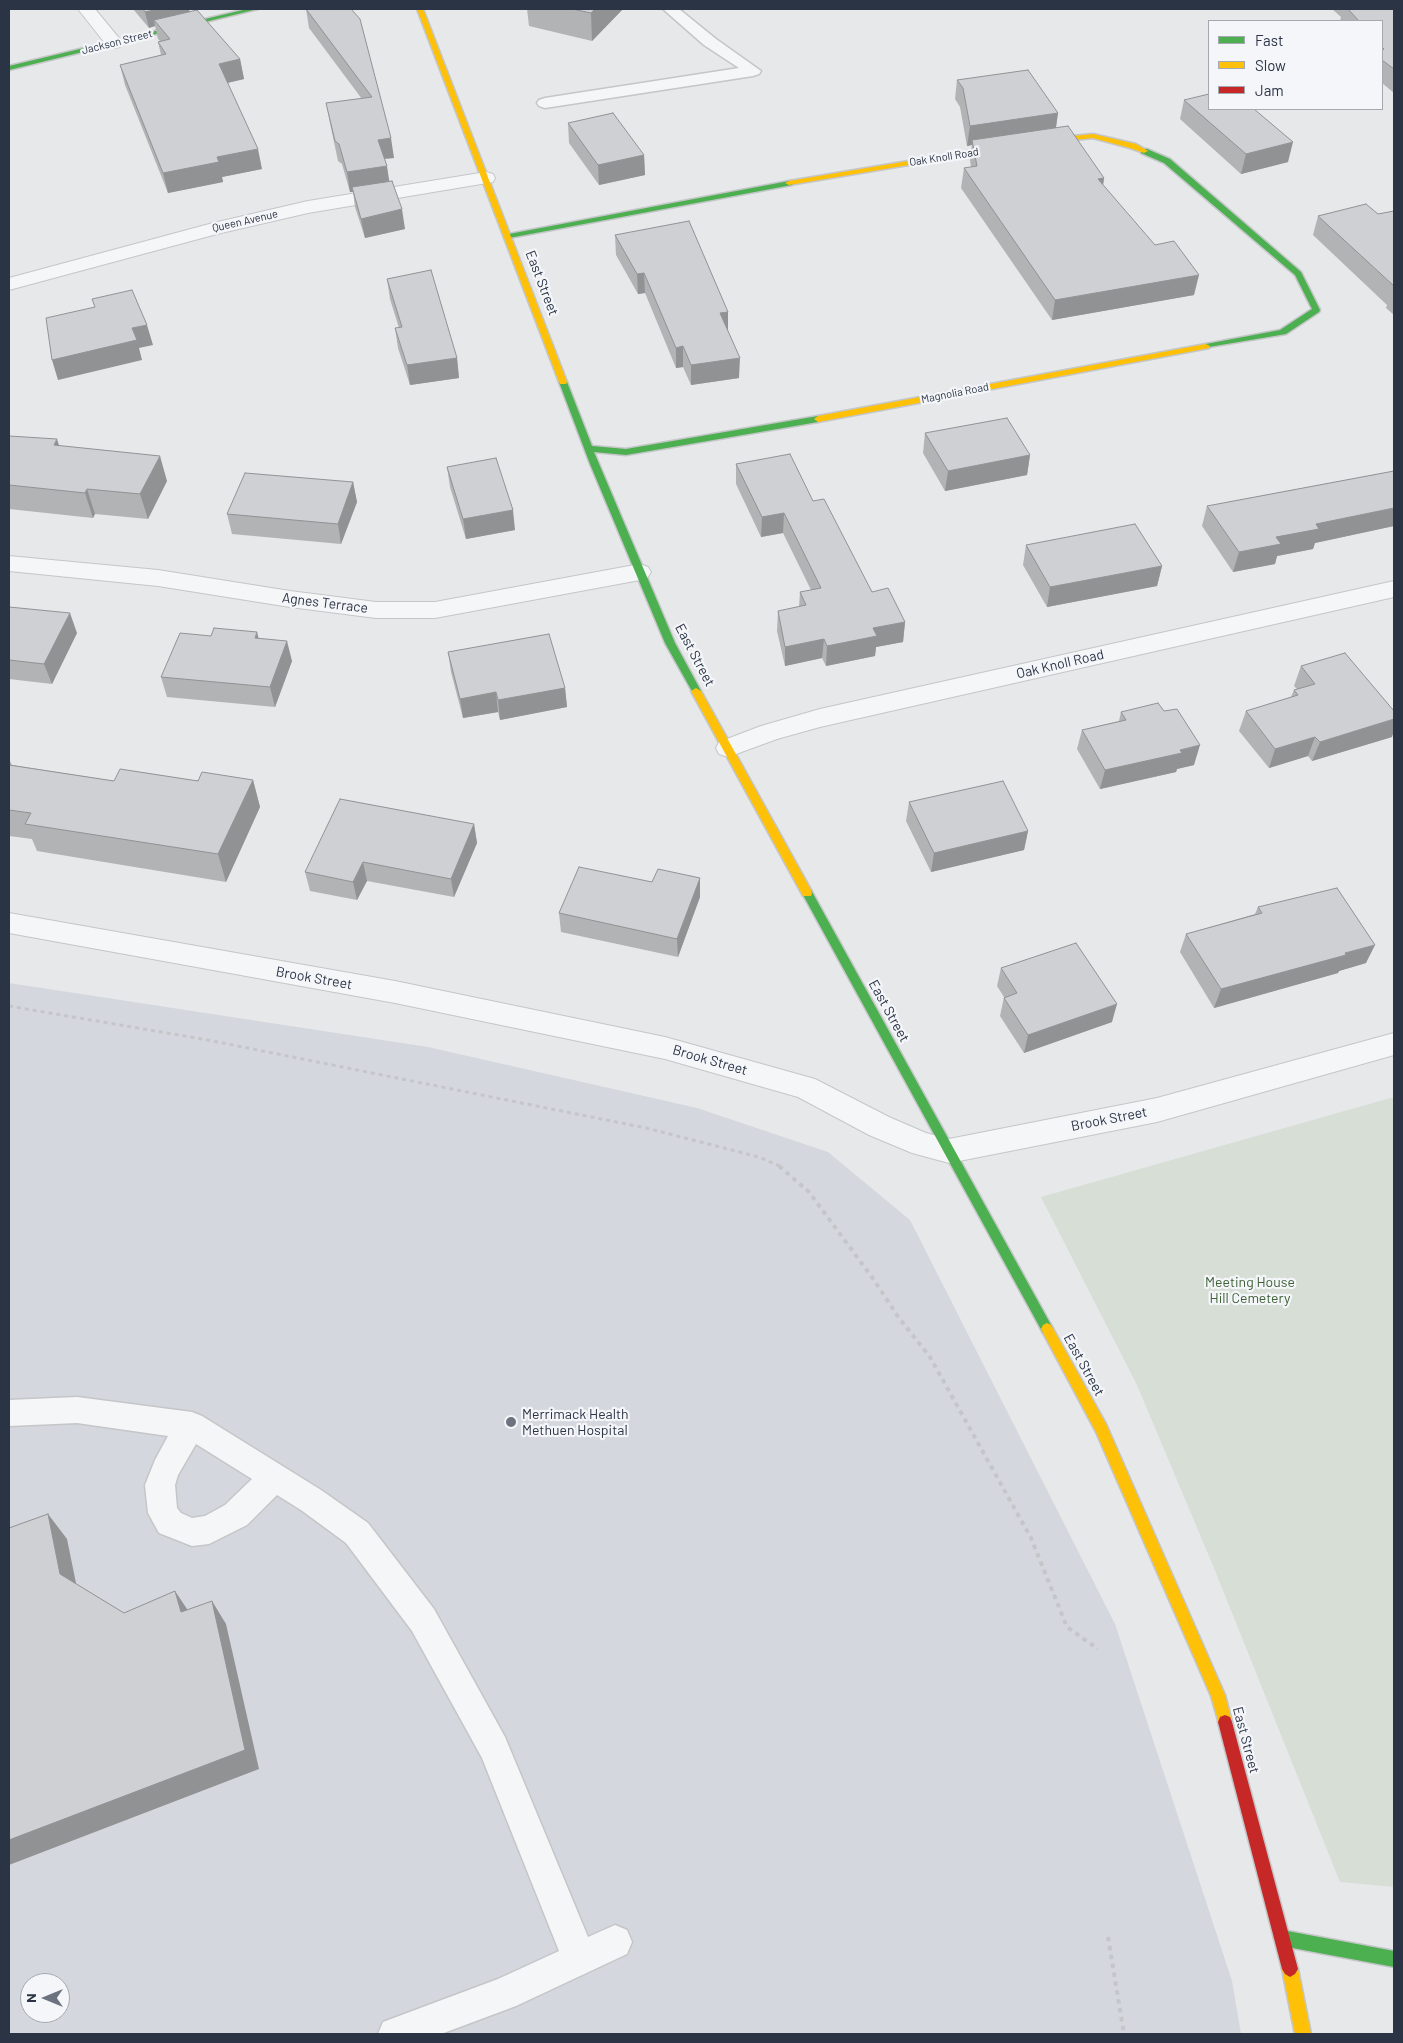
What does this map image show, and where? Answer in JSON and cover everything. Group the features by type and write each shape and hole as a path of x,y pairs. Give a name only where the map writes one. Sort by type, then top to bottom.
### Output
{"main road":[{"name":"Jackson Street","path":"9,68 255,9"},
{"name":"East Street","path":"420,9 588,449 670,643 1101,1428 1218,1695 1282,1938 1295,1990 1303,2034"},
{"name":"Oak Knoll Road","path":"508,236 826,176 1034,142 1093,136 1133,146 1167,160 1298,274 1316,310"},
{"name":"Magnolia Road","path":"588,449 626,452 697,441 1283,332 1316,310"},
{"path":"1282,1938 1394,1959"}],"street":[{"path":"86,9 114,43"},
{"name":"Queen Avenue","path":"9,284 213,229 308,207 486,178"},
{"name":"Agnes Terrace","path":"9,563 158,578 290,599 376,610 435,610 640,572"},
{"name":"Oak Knoll Road","path":"728,748 770,732 820,718 1394,589"},
{"name":"Brook Street","path":"9,923 395,992 665,1048 805,1087 879,1126 922,1144 949,1151 1157,1110 1394,1044"}],"lane":[{"path":"545,103 753,71 710,42 670,9"},
{"path":"9,1413 77,1410 192,1426 275,1477 357,1533 423,1620 494,1748 578,1958"},
{"path":"192,1426 176,1449 160,1485 163,1513 170,1523 192,1532 209,1530 236,1515 275,1477"},
{"path":"395,2034 504,1994 615,1942"}],"path":[{"path":"9,1006 208,1040 636,1126 758,1157 782,1168 809,1192 874,1280 899,1318 930,1357 1031,1538 1068,1627 1098,1649"},
{"path":"1108,1937 1124,2034"}],"shaded area":[{"name":"Merrimack Health Methuen Hospital","path":"9,983 428,1047 697,1108 828,1152 910,1220 1115,1624 1232,1981 1241,2034 9,2034"}],"green space":[{"name":"Meeting House Hill Cemetery","path":"1394,1097 1394,1887 1340,1882 1214,1568 1137,1385 1041,1197"}],"building":[{"path":"143,9 158,9 145,12"},
{"path":"306,9 351,9 360,19 391,138 378,140 387,166 347,172 339,144 335,141 326,103 372,97"},
{"path":"572,9 595,9 591,13"},
{"path":"1348,9 1394,9 1394,69 1383,61 1383,20 1358,20"},
{"path":"197,10 240,59 219,64 258,149 217,157 219,162 163,173 120,65 166,54 158,42 170,39 154,20"},
{"path":"1028,70 1058,113 970,126 963,88 957,80"},
{"path":"1208,94 1208,110 1255,110 1293,142 1246,154 1184,100"},
{"path":"613,113 644,155 598,165 568,123"},
{"path":"1068,126 1104,178 1098,179 1155,245 1174,241 1199,275 1055,300 964,168 977,166 972,140"},
{"path":"392,181 402,209 361,219 352,187"},
{"path":"1366,204 1378,214 1394,211 1394,286 1318,216"},
{"path":"689,221 728,312 720,313 740,358 691,365 683,346 676,348 644,273 637,274 615,235"},
{"path":"431,270 457,358 407,365 395,328 402,327 387,279"},
{"path":"132,290 147,325 132,328 137,340 52,360 46,318 95,307 92,299"},
{"path":"1007,418 1030,455 948,471 925,433"},
{"path":"9,436 57,439 54,445 160,456 140,494 87,489 85,493 9,485"},
{"path":"790,454 813,501 824,499 872,592 888,588 905,622 873,628 877,636 827,646 824,639 785,647 778,611 806,605 800,592 821,588 784,513 762,517 736,464"},
{"path":"496,458 513,510 463,519 447,467"},
{"path":"1394,471 1394,508 1316,524 1319,529 1276,537 1281,544 1239,552 1207,506"},
{"path":"245,473 353,482 338,524 227,514"},
{"path":"1135,524 1162,566 1050,587 1026,545"},
{"path":"9,607 70,613 44,664 9,660"},
{"path":"214,628 257,632 255,638 287,641 270,687 161,677 180,633 211,636"},
{"path":"549,634 565,688 498,700 496,692 460,699 448,652"},
{"path":"1345,653 1394,711 1394,719 1320,742 1315,737 1275,749 1246,711 1298,695 1294,690 1315,684 1301,666"},
{"path":"1158,703 1164,711 1177,709 1200,745 1180,750 1182,753 1105,770 1082,730 1126,720 1121,712"},
{"path":"9,765 114,781 120,769 198,781 202,772 253,780 218,854 25,824 31,813 9,810"},
{"path":"1003,781 1028,831 934,853 909,802"},
{"path":"340,799 474,824 451,879 363,862 353,882 305,872"},
{"path":"579,867 652,882 658,869 700,878 677,939 559,913"},
{"path":"1337,888 1375,945 1345,953 1346,955 1221,989 1186,934 1262,913 1258,907"},
{"path":"1076,943 1117,1004 1028,1035 1004,998 1017,993 1001,968"},
{"path":"48,1514 60,1574 124,1613 175,1591 181,1612 212,1601 245,1750 9,1840 9,1528"}],"traffic: fast":[{"path":"9,68 255,9"},
{"path":"1144,151 1167,161 1298,274 1316,310 1283,332 1206,346"},
{"path":"509,236 789,183"},
{"path":"563,382 594,464 670,643 696,691"},
{"path":"589,449 626,452 818,419"},
{"path":"807,893 1047,1329"},
{"path":"1282,1938 1394,1959"}],"traffic: slow":[{"path":"420,9 563,382"},
{"path":"789,183 1034,142 1093,136 1133,146 1144,151"},
{"path":"818,419 1206,346"},
{"path":"696,691 807,893"},
{"path":"1047,1329 1101,1428 1218,1695 1225,1722"},
{"path":"1290,1969 1303,2034"}],"traffic: jam":[{"path":"1225,1722 1290,1969"}],"place":[{"name":"Merrimack Health Methuen Hospital","path":"511,1422"}]}
